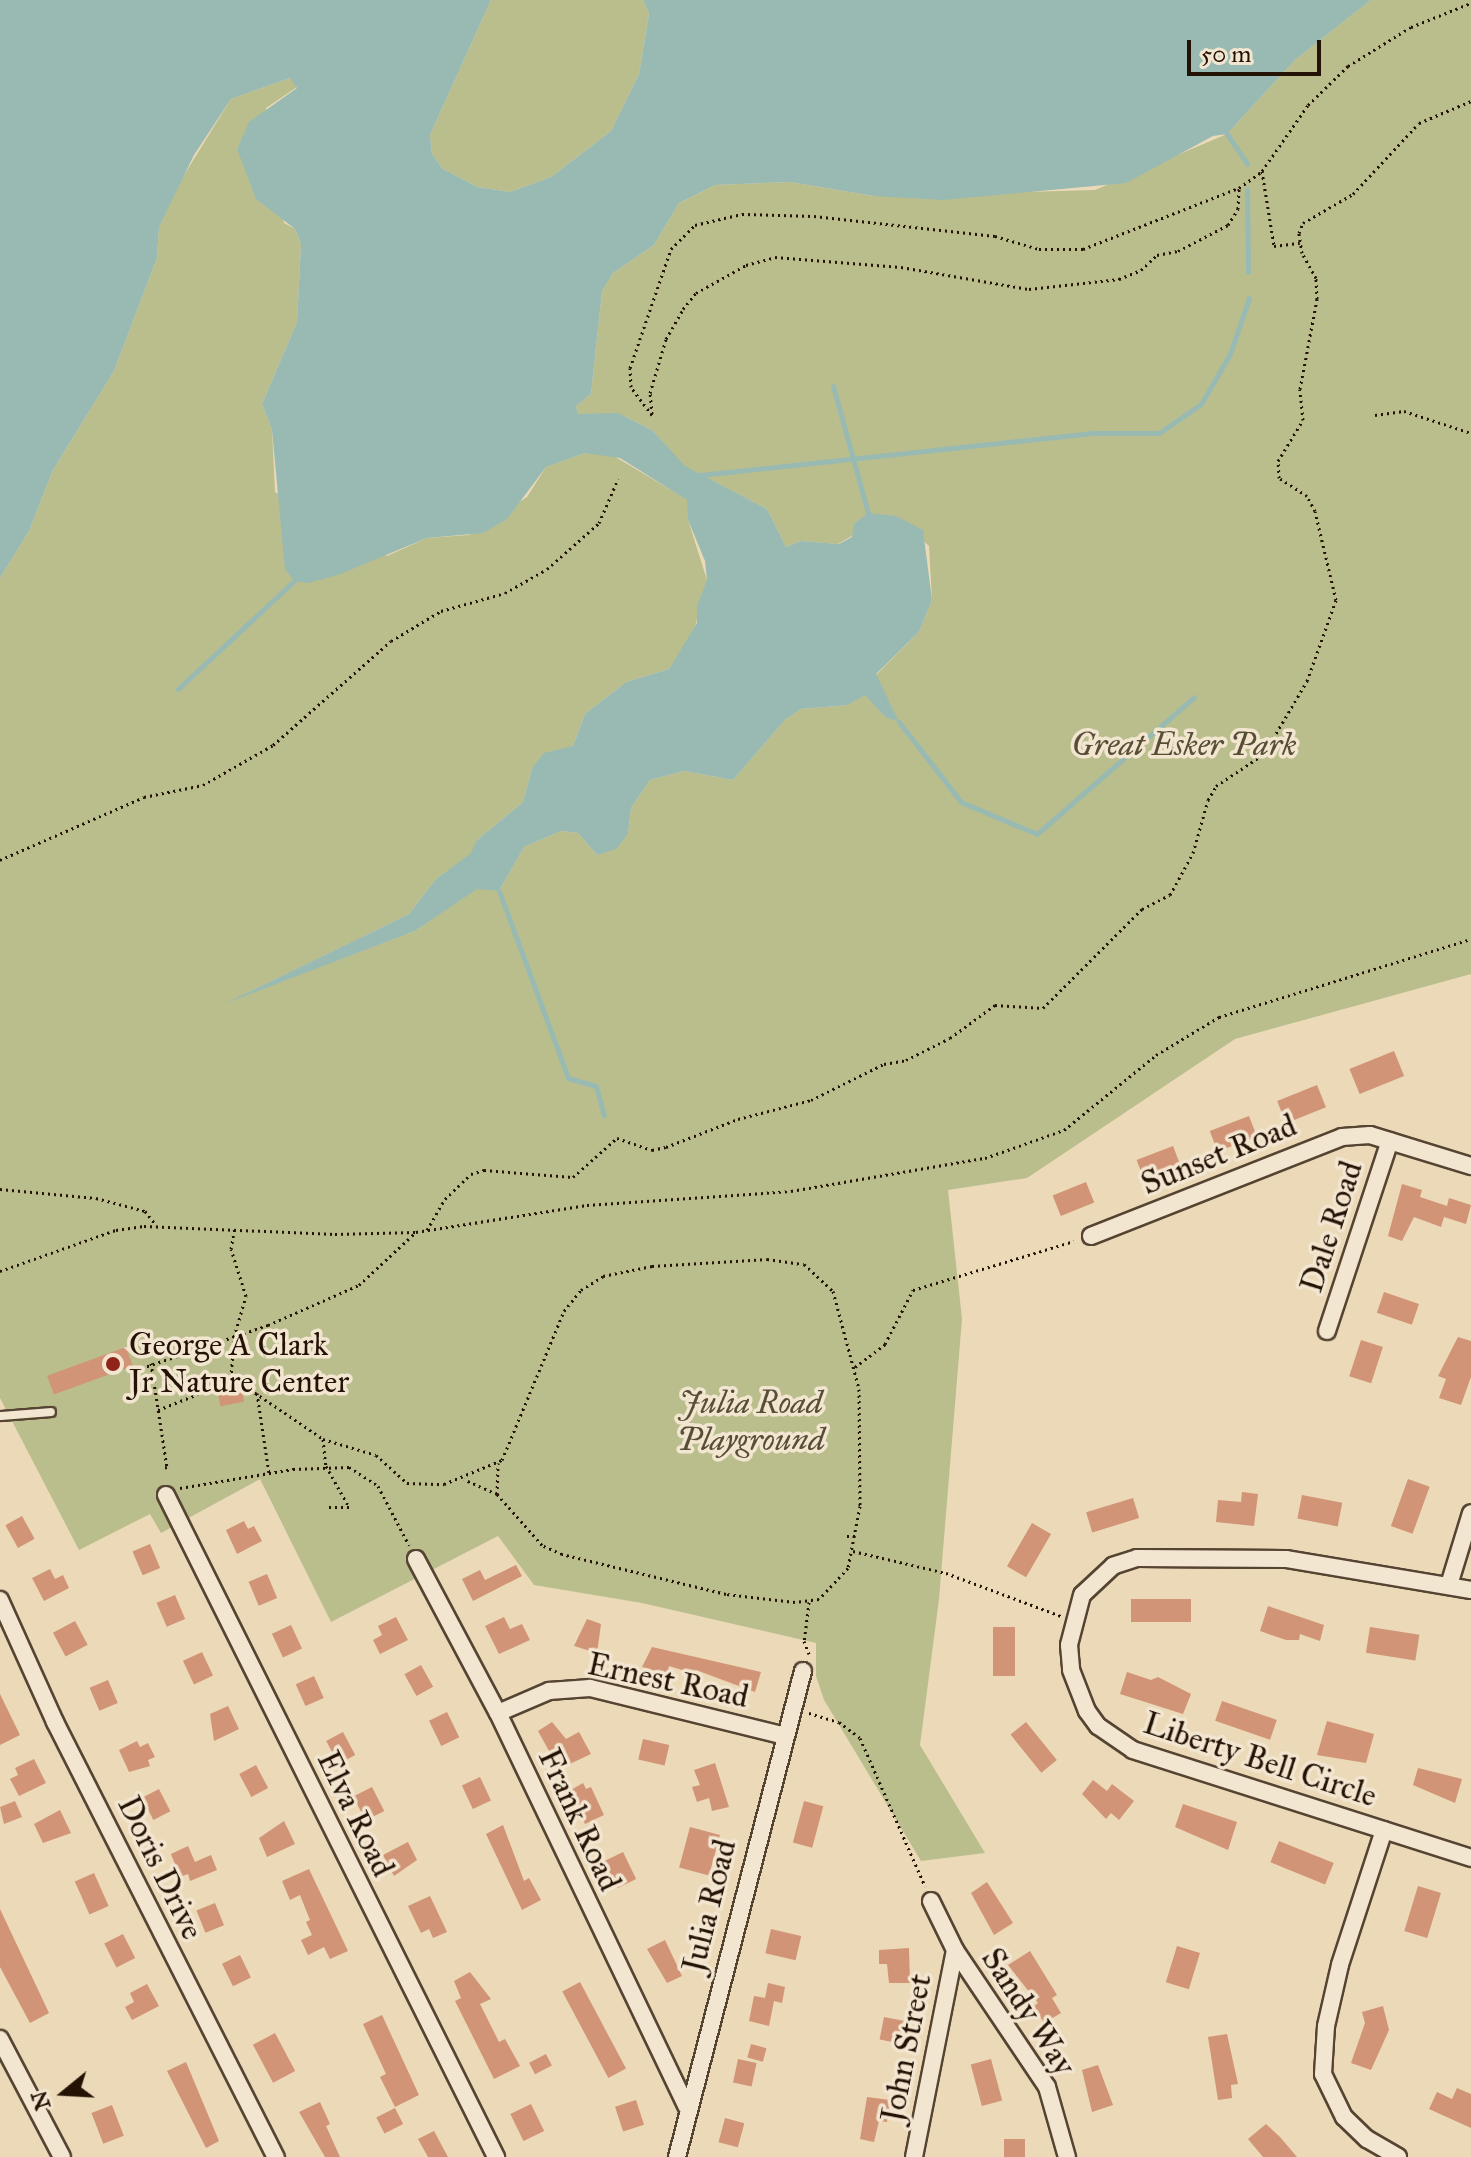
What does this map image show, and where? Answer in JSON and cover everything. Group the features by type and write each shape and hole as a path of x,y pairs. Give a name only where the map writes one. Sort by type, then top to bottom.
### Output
{"street":[{"name":"Sunset Road","path":"1091,1236 1342,1137 1370,1135 1390,1141"},
{"path":"1390,1141 1471,1166"},
{"name":"Dale Road","path":"1327,1331 1390,1141"},
{"name":"Elva Road","path":"170,1492 496,2157"},
{"path":"1449,1585 1471,1513"},
{"name":"Liberty Bell Circle","path":"1471,1590 1286,1559 1168,1554 1113,1566 1082,1595 1072,1620 1071,1670 1079,1695 1098,1726 1116,1740 1164,1762 1471,1858"},
{"name":"Frank Road","path":"416,1559 498,1713 687,2107"},
{"name":"Doris Drive","path":"0,1600 55,1722 276,2157"},
{"name":"Julia Road","path":"677,2157 782,1735 803,1671"},
{"name":"Ernest Road","path":"498,1713 549,1691 590,1688 782,1735"},
{"path":"1384,1830 1340,1965 1326,2026 1323,2074 1344,2117 1367,2139 1398,2157"},
{"name":"Sandy Way","path":"931,1901 955,1950 1047,2087 1067,2157"},
{"name":"John Street","path":"914,2157 955,1950"},
{"path":"0,2039 62,2157"}],"lane":[{"path":"0,1416 51,1412"}],"path":[{"path":"1239,188 1238,209 1228,225 1178,251 1157,255 1141,270 1119,279 1029,289 901,267 775,257 746,265 696,293 673,326 650,393 652,415 631,387 630,368 671,249 695,225 711,219 814,216 995,236 1061,251 1115,239 1239,188 1262,171 1326,84 1411,27 1471,3"},
{"path":"427,1230 445,1199 471,1174 484,1170 573,1177 617,1138 652,1150 666,1147 738,1119 811,1100 884,1064 906,1060 950,1038 995,1005 1043,1008 1142,909 1170,895 1193,853 1212,793 1264,754 1307,681 1336,600 1315,511 1307,496 1279,478 1278,461 1303,420 1300,389 1317,299 1316,278 1300,243 1303,223 1353,194 1419,123 1471,101"},
{"path":"1262,171 1274,246 1300,243"},
{"path":"1375,415 1404,411 1471,433"},
{"path":"0,860 144,797 203,785 273,745 357,666 415,625 456,606 505,593 547,569 599,523 618,479"},
{"path":"0,1271 116,1230 156,1225 335,1234 416,1232 587,1205 791,1191 1016,1150 1064,1130 1156,1055 1219,1017 1471,939"},
{"path":"0,1189 96,1198 145,1211 156,1225"},
{"path":"231,1379 234,1337 246,1296 231,1249 235,1227"},
{"path":"130,1372 234,1337 359,1285 416,1232"},
{"path":"855,1367 885,1344 913,1290 1091,1236"},
{"path":"158,1410 231,1379 238,1379 323,1439 370,1452 414,1486 464,1479 498,1463 514,1439 564,1311 581,1290 614,1272 747,1259 804,1264 833,1291 855,1367 861,1444 856,1536 853,1551 835,1587 809,1602 726,1594 562,1554 542,1545 497,1494 464,1479"},
{"path":"151,1363 167,1467 162,1468"},
{"path":"238,1379 239,1387"},
{"path":"257,1392 269,1473"},
{"path":"323,1439 326,1466 349,1507 327,1507"},
{"path":"497,1494 498,1463"},
{"path":"170,1492 269,1473 326,1466 359,1471 378,1486 416,1559"},
{"path":"847,1536 856,1536"},
{"path":"853,1551 946,1573 1072,1620"},
{"path":"809,1602 804,1641 809,1654"},
{"path":"790,1708 839,1722 860,1738 931,1901"}],"green space":[{"path":"491,0 643,0 649,14 639,74 611,131 551,177 510,192 478,187 443,169 432,154 430,135"},
{"name":"Great Esker Park","path":"1371,0 1471,0 1471,974 1235,1039 1027,1178 948,1190 962,1319 939,1599 920,1745 985,1853 921,1861 824,1700 816,1676 816,1643 642,1603 534,1585 498,1536 331,1622 260,1479 161,1533 150,1514 79,1550 0,1398 0,578 29,531 53,470 114,371 157,258 159,227 173,193 231,99 290,78 297,87 266,108 284,223 295,229 301,244 297,322 262,404 272,430 275,492 387,556 427,538 469,535 527,497 546,467 585,453 607,452 688,500 688,520 707,580 693,635 669,669 626,682 585,714 573,746 532,768 523,802 477,840 472,853 436,879 409,914 239,997 415,931 477,888 499,891 524,847 561,831 578,833 597,855 628,834 631,808 650,780 684,771 733,780 785,720 801,709 848,705 865,694 885,717 876,675 919,632 932,600 929,546 896,516 886,516 838,544 801,541 786,547 767,509 684,466 652,430 626,417 578,414 576,406 591,394 602,291 613,273 654,245 679,203 715,185 790,182 874,196 1095,190 1227,134 1295,60"}],"water":[{"path":"0,0 491,0 430,135 432,154 443,169 478,187 510,192 551,177 611,131 639,74 649,14 643,0 1371,0 1295,60 1227,134 1213,136 1126,183 943,200 874,196 790,182 715,185 679,203 654,245 613,273 602,291 591,394 576,406 578,414 618,413 652,430 685,466 767,509 786,547 801,541 839,544 852,537 854,524 868,513 896,516 923,530 932,600 919,632 876,674 899,722 885,717 865,695 848,705 801,709 785,720 733,780 684,771 650,780 631,808 628,834 616,849 597,855 578,833 561,831 524,847 499,891 477,889 415,931 224,1004 409,914 436,879 471,853 477,840 523,802 532,768 544,753 573,746 585,714 626,682 669,669 697,623 697,606 707,580 705,561 688,520 687,500 620,458 585,453 546,467 507,519 483,533 427,538 338,575 308,583 294,581 285,569 272,430 262,404 297,322 301,244 295,229 256,199 237,149 249,122 297,88 290,78 231,99 194,155 159,227 157,258 114,371 53,470 29,531 0,578"}],"building":[{"path":"1394,1051 1404,1076 1360,1094 1349,1069"},
{"path":"1317,1085 1326,1107 1286,1123 1277,1101"},
{"path":"1249,1116 1257,1137 1218,1152 1210,1131"},
{"path":"1173,1146 1181,1167 1144,1181 1137,1160"},
{"path":"1086,1182 1094,1202 1061,1216 1053,1195"},
{"path":"1402,1184 1422,1190 1420,1197 1447,1206 1449,1198 1471,1205 1466,1224 1444,1217 1441,1227 1414,1217 1402,1241 1388,1236"},
{"path":"1384,1292 1419,1304 1412,1325 1377,1313"},
{"path":"1458,1337 1471,1341 1471,1377 1461,1405 1439,1398 1446,1379 1438,1376"},
{"path":"1361,1340 1383,1347 1371,1383 1349,1376"},
{"path":"126,1347 133,1366 54,1395 47,1376"},
{"path":"241,1386 244,1402 220,1406 217,1391"},
{"path":"1408,1479 1430,1487 1413,1534 1391,1526"},
{"path":"1242,1492 1258,1494 1254,1526 1216,1522 1218,1500 1241,1502"},
{"path":"1302,1495 1342,1503 1338,1526 1297,1519"},
{"path":"1133,1498 1139,1518 1092,1532 1086,1512"},
{"path":"22,1516 35,1539 18,1548 5,1525"},
{"path":"244,1521 248,1529 254,1526 262,1541 237,1554 226,1530"},
{"path":"1032,1523 1051,1534 1026,1577 1007,1566"},
{"path":"150,1544 160,1568 143,1575 133,1551"},
{"path":"516,1565 522,1576 473,1601 462,1579 480,1570 485,1580"},
{"path":"50,1569 55,1579 63,1575 69,1588 44,1601 32,1578"},
{"path":"267,1574 277,1598 259,1606 249,1582"},
{"path":"175,1595 185,1619 167,1627 157,1603"},
{"path":"1131,1599 1191,1599 1191,1622 1131,1622"},
{"path":"1268,1606 1324,1625 1320,1641 1300,1634 1299,1640 1286,1640 1260,1631"},
{"path":"396,1617 408,1640 380,1654 373,1640 382,1635 378,1626"},
{"path":"504,1617 510,1629 522,1624 530,1640 499,1654 485,1626"},
{"path":"587,1619 601,1624 597,1653 574,1646"},
{"path":"75,1621 88,1645 66,1657 53,1633"},
{"path":"291,1625 302,1649 283,1657 272,1634"},
{"path":"993,1627 1015,1627 1015,1676 993,1676"},
{"path":"1370,1627 1419,1635 1415,1661 1366,1653"},
{"path":"652,1647 761,1672 755,1692 696,1670 695,1674 669,1666 667,1674 642,1667"},
{"path":"202,1652 213,1676 194,1684 183,1661"},
{"path":"421,1665 433,1687 417,1696 404,1674"},
{"path":"1127,1672 1151,1680 1158,1677 1191,1694 1183,1714 1120,1694"},
{"path":"314,1676 324,1698 305,1706 296,1684"},
{"path":"108,1680 118,1703 99,1711 90,1688"},
{"path":"0,1694 20,1735 0,1745"},
{"path":"1222,1701 1277,1720 1270,1740 1215,1721"},
{"path":"228,1706 239,1729 214,1741 210,1714"},
{"path":"447,1712 459,1737 441,1746 429,1721"},
{"path":"1327,1721 1374,1734 1366,1763 1317,1755"},
{"path":"552,1722 566,1739 579,1732 591,1754 559,1769 538,1731"},
{"path":"1026,1722 1057,1760 1041,1773 1010,1735"},
{"path":"343,1732 355,1755 338,1764 326,1741"},
{"path":"643,1739 669,1745 665,1766 638,1759"},
{"path":"137,1741 140,1747 148,1743 155,1757 148,1760 150,1766 129,1772 119,1750"},
{"path":"34,1759 46,1783 19,1796 10,1779 18,1775 15,1768"},
{"path":"715,1763 729,1807 712,1811 709,1798 697,1802 692,1787 700,1785 694,1770"},
{"path":"256,1765 268,1788 251,1797 239,1774"},
{"path":"1418,1768 1462,1779 1455,1803 1413,1785"},
{"path":"480,1777 491,1801 473,1809 462,1785"},
{"path":"1093,1780 1107,1791 1112,1784 1134,1801 1119,1820 1111,1813 1106,1819 1082,1794"},
{"path":"583,1783 586,1789 591,1787 604,1815 585,1824 569,1791"},
{"path":"372,1787 384,1811 366,1821 353,1797"},
{"path":"159,1789 170,1811 153,1820 142,1798"},
{"path":"15,1801 22,1817 4,1824 0,1807"},
{"path":"804,1801 823,1806 812,1848 793,1843"},
{"path":"1183,1804 1237,1822 1228,1850 1175,1827"},
{"path":"60,1810 71,1833 43,1843 34,1824"},
{"path":"284,1821 295,1844 267,1857 259,1838"},
{"path":"503,1825 524,1881 529,1878 541,1900 522,1910 486,1834"},
{"path":"690,1827 720,1835 709,1876 679,1868"},
{"path":"1279,1841 1334,1863 1325,1884 1270,1862"},
{"path":"408,1842 417,1860 394,1876 383,1855"},
{"path":"188,1846 195,1862 211,1855 217,1870 190,1881 188,1874 180,1877 171,1854"},
{"path":"623,1852 636,1879 617,1888 604,1861"},
{"path":"309,1869 348,1951 330,1959 324,1947 308,1955 301,1940 312,1935 306,1922 310,1920 300,1895 290,1900 282,1881"},
{"path":"94,1873 109,1906 89,1914 75,1882"},
{"path":"987,1882 1013,1923 994,1935 971,1893"},
{"path":"1418,1886 1441,1893 1427,1938 1404,1931"},
{"path":"430,1896 447,1932 433,1938 429,1929 421,1933 408,1906"},
{"path":"215,1903 224,1925 205,1933 196,1910"},
{"path":"0,1909 49,2013 30,2023 0,1967"},
{"path":"771,1929 801,1936 796,1960 765,1953"},
{"path":"123,1934 135,1958 117,1968 104,1944"},
{"path":"665,1940 682,1976 667,1983 647,1949"},
{"path":"1177,1946 1200,1953 1189,1989 1166,1982"},
{"path":"909,1948 910,1983 889,1983 887,1964 879,1964 879,1950"},
{"path":"1030,1951 1057,1995 1052,1998 1061,2013 1044,2023 1034,2006 1038,2003 1008,1965"},
{"path":"240,1955 251,1977 233,1986 222,1964"},
{"path":"470,1972 491,1999 480,2004 499,2042 505,2039 520,2066 494,2079 455,2001 461,1998 454,1981"},
{"path":"580,1982 626,2069 608,2078 562,1991"},
{"path":"768,1983 785,1987 782,2003 774,2001 769,2026 749,2021 754,1996 765,1998"},
{"path":"147,1984 159,2006 132,2020 125,2007 134,2002 130,1993"},
{"path":"1383,2006 1389,2030 1371,2070 1351,2063 1365,2023 1362,2012"},
{"path":"382,2015 419,2095 395,2107 380,2077 386,2074 363,2024"},
{"path":"884,2017 905,2021 900,2044 880,2040"},
{"path":"275,2033 295,2071 273,2083 253,2045"},
{"path":"1227,2034 1238,2084 1231,2085 1232,2098 1218,2100 1208,2037"},
{"path":"751,2044 766,2048 763,2062 747,2058"},
{"path":"546,2054 552,2066 535,2074 529,2063"},
{"path":"738,2059 757,2063 752,2086 733,2082"},
{"path":"991,2059 1002,2101 982,2106 971,2064"},
{"path":"186,2062 219,2141 206,2148 167,2071"},
{"path":"1098,2065 1113,2105 1092,2112 1082,2070"},
{"path":"1457,2088 1471,2094 1471,2128 1429,2109 1437,2092 1452,2099"},
{"path":"867,2097 890,2100 887,2122 879,2121 874,2142 860,2139"},
{"path":"636,2100 644,2125 623,2132 615,2107"},
{"path":"320,2102 330,2124 326,2126 340,2157 325,2157 299,2112"},
{"path":"531,2104 544,2131 523,2141 510,2114"},
{"path":"112,2105 124,2136 103,2144 91,2113"},
{"path":"395,2108 403,2124 384,2134 376,2118"},
{"path":"725,2118 744,2123 738,2147 719,2142"},
{"path":"1266,2124 1297,2157 1263,2157 1248,2139"},
{"path":"434,2131 448,2157 428,2157 418,2139"},
{"path":"1004,2139 1025,2139 1025,2157 1004,2157"}],"waterway":[{"path":"1227,134 1247,164"},
{"path":"1247,189 1248,272"},
{"path":"700,475 1091,433 1159,433 1201,404 1230,354 1249,298"},
{"path":"833,386 868,513"},
{"path":"178,689 294,581"},
{"path":"899,722 961,802 1037,834 1194,697"},
{"path":"499,891 568,1078 596,1086 604,1115"}],"place":[{"name":"George A Clark Jr Nature Center","path":"113,1364"}],"park label":[{"name":"Julia Road Playground","path":"751,1422"}]}
